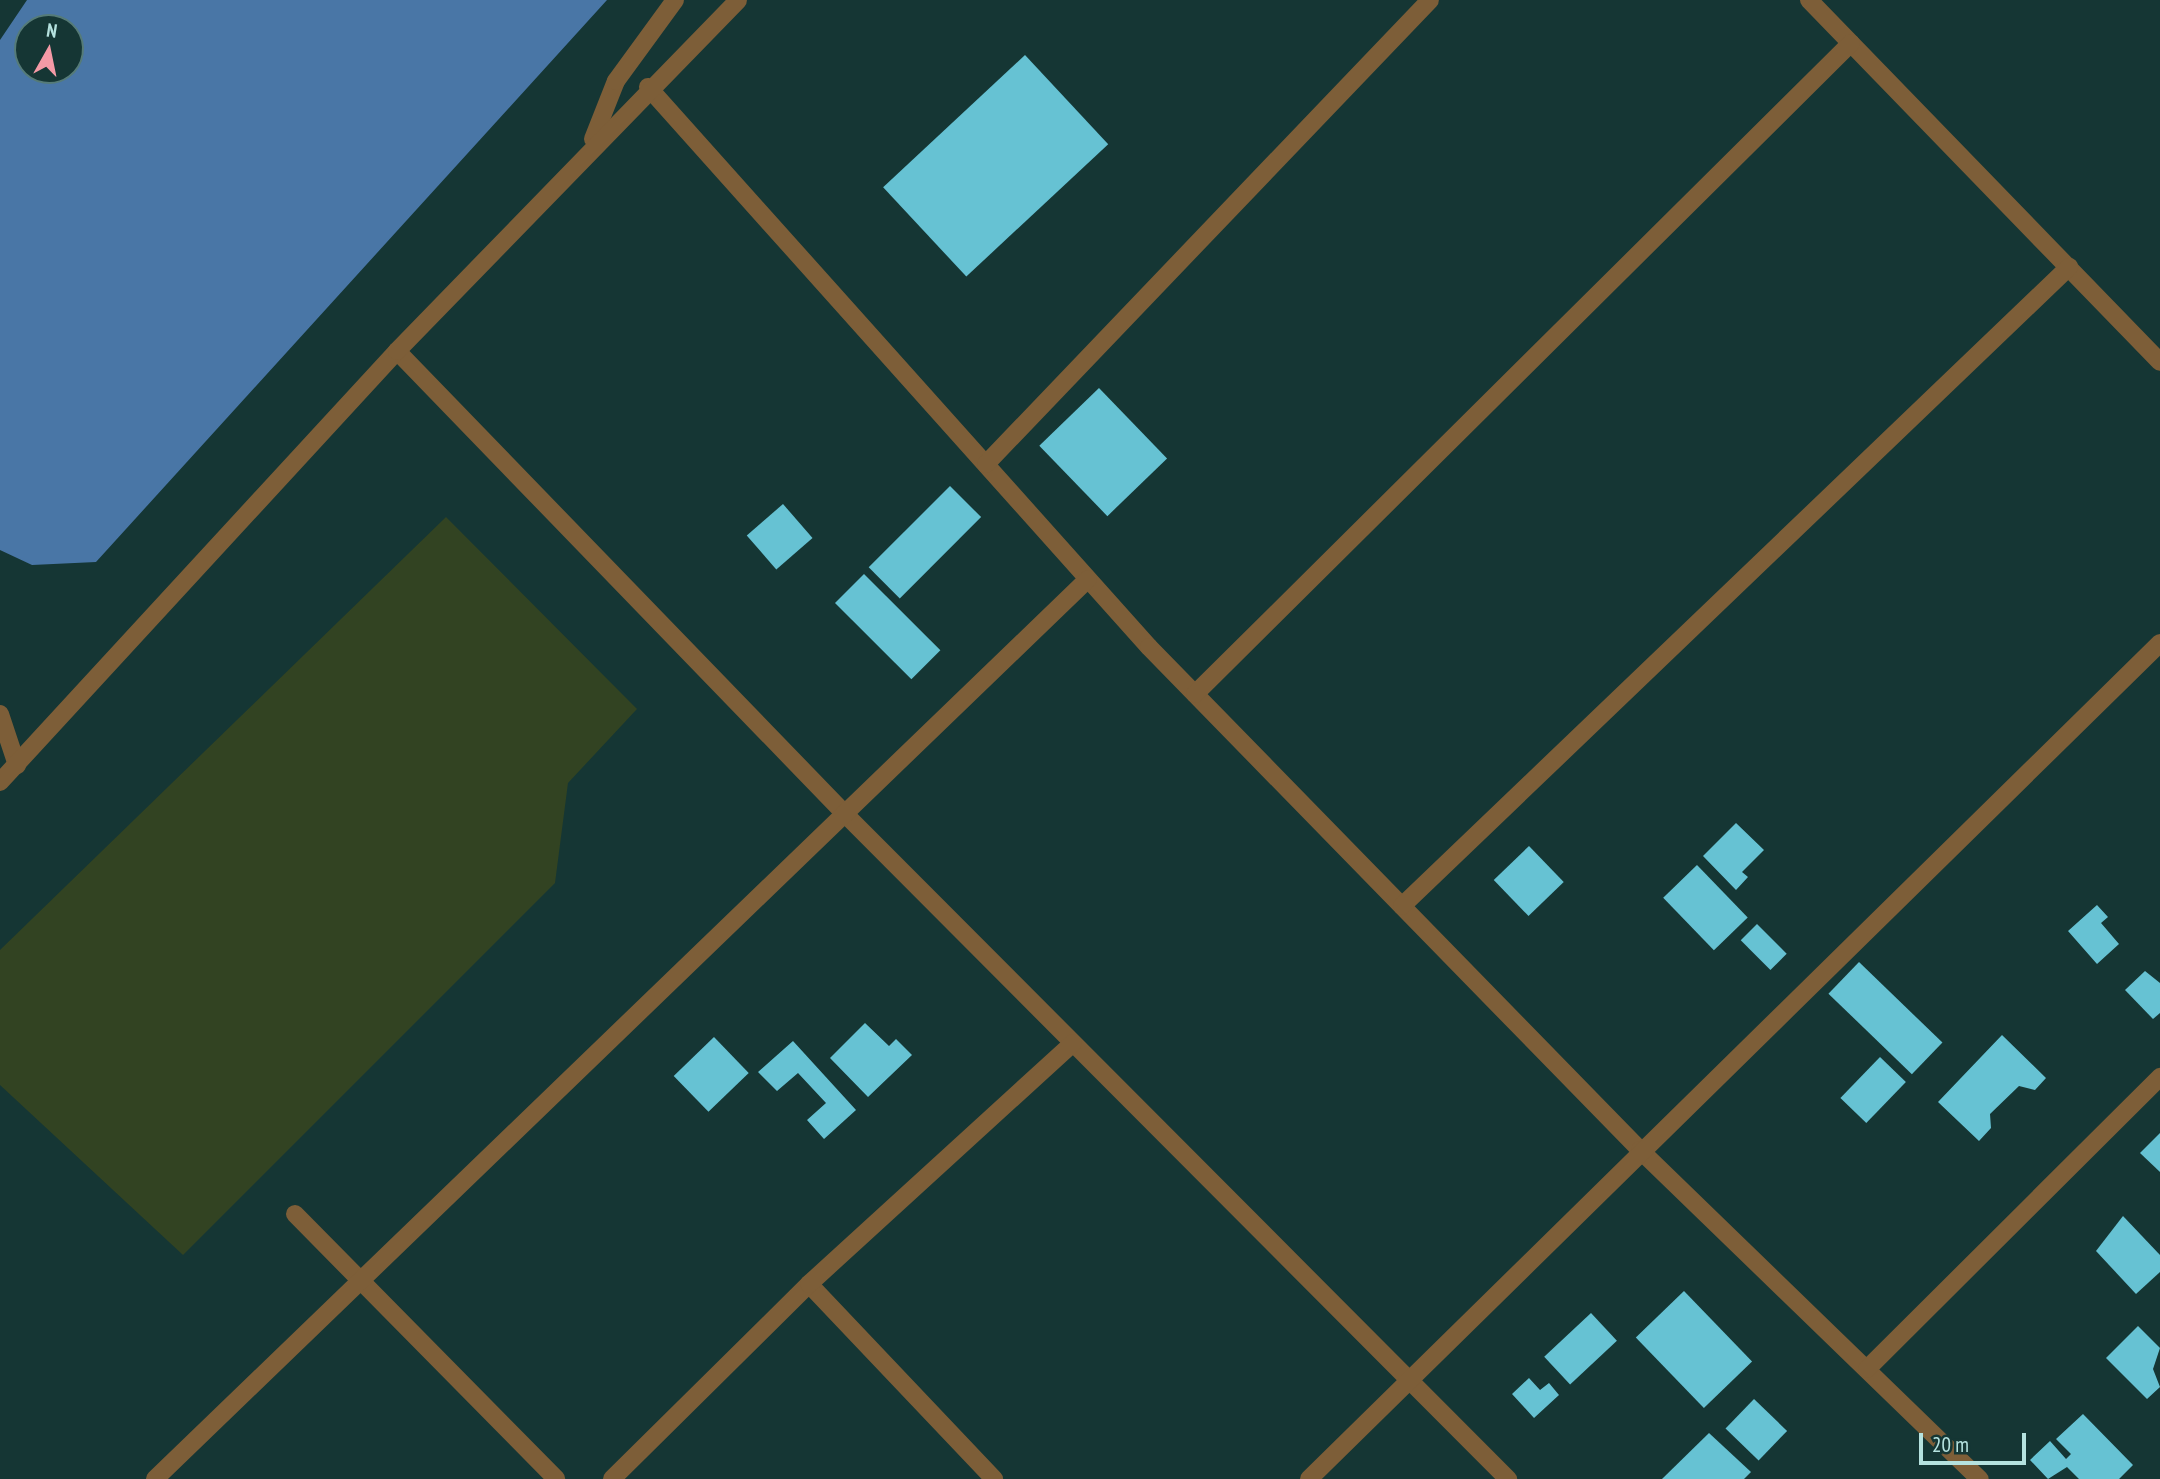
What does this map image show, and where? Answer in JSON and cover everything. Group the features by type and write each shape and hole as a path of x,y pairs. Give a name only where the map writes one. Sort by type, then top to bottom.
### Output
{"street":[{"path":"591,146 616,81 675,0"},
{"path":"0,782 397,351 648,87 738,0"},
{"path":"986,464 1430,0"},
{"path":"1810,0 2160,362"},
{"path":"1195,694 1851,43"},
{"path":"648,87 1088,579 1195,694 1640,1150 1980,1479"},
{"path":"1402,906 2069,267"},
{"path":"397,351 846,815 1508,1479"},
{"path":"155,1479 365,1280 1088,579"},
{"path":"1309,1479 1406,1377 2160,643"},
{"path":"0,714 16,765"},
{"path":"612,1479 809,1284 1073,1042"},
{"path":"1867,1369 2160,1077"},
{"path":"295,1214 365,1280 556,1479"},
{"path":"809,1284 994,1479"}],"green space":[{"path":"446,517 637,709 568,783 555,883 183,1255 0,1085 0,950"}],"water":[{"path":"27,0 607,0 96,562 32,565 0,550 0,40 14,19 14,84 84,84 84,14 18,14"}],"building":[{"path":"1025,55 1108,144 966,277 883,187"},
{"path":"1099,388 1167,458 1107,516 1039,446"},
{"path":"950,486 981,517 900,598 869,567"},
{"path":"783,504 813,538 776,569 747,535"},
{"path":"864,574 940,650 911,679 835,603"},
{"path":"1736,823 1764,850 1742,872 1748,877 1736,890 1703,856"},
{"path":"1529,846 1564,882 1528,916 1494,880"},
{"path":"1697,865 1748,918 1714,950 1663,898"},
{"path":"2097,905 2108,917 2101,923 2119,944 2097,964 2068,931"},
{"path":"1757,924 1787,954 1770,970 1741,940"},
{"path":"1859,962 1942,1043 1912,1074 1828,994"},
{"path":"2145,971 2160,983 2160,1013 2153,1019 2125,990"},
{"path":"865,1023 889,1046 896,1039 912,1055 868,1097 830,1058"},
{"path":"2002,1035 2046,1078 2035,1090 2019,1086 1990,1114 1991,1128 1979,1141 1938,1102"},
{"path":"714,1037 749,1073 708,1112 674,1076"},
{"path":"793,1041 856,1110 824,1139 807,1120 826,1103 798,1073 777,1091 758,1072"},
{"path":"1880,1057 1906,1082 1866,1123 1840,1098"},
{"path":"2160,1133 2160,1172 2140,1153"},
{"path":"2123,1216 2160,1255 2160,1272 2136,1294 2096,1251"},
{"path":"1684,1291 1752,1361 1704,1408 1636,1338"},
{"path":"1591,1313 1617,1341 1570,1384 1544,1357"},
{"path":"2138,1326 2160,1348 2153,1369 2160,1387 2147,1399 2106,1358"},
{"path":"1529,1378 1540,1390 1549,1383 1559,1395 1534,1418 1512,1394"},
{"path":"1754,1399 1787,1431 1759,1460 1726,1428"},
{"path":"2083,1414 2133,1465 2119,1479 2079,1479 2067,1467 2048,1479 2030,1460 2050,1441 2066,1459 2071,1454 2056,1439"},
{"path":"1709,1433 1751,1472 1744,1479 1662,1479"}]}
